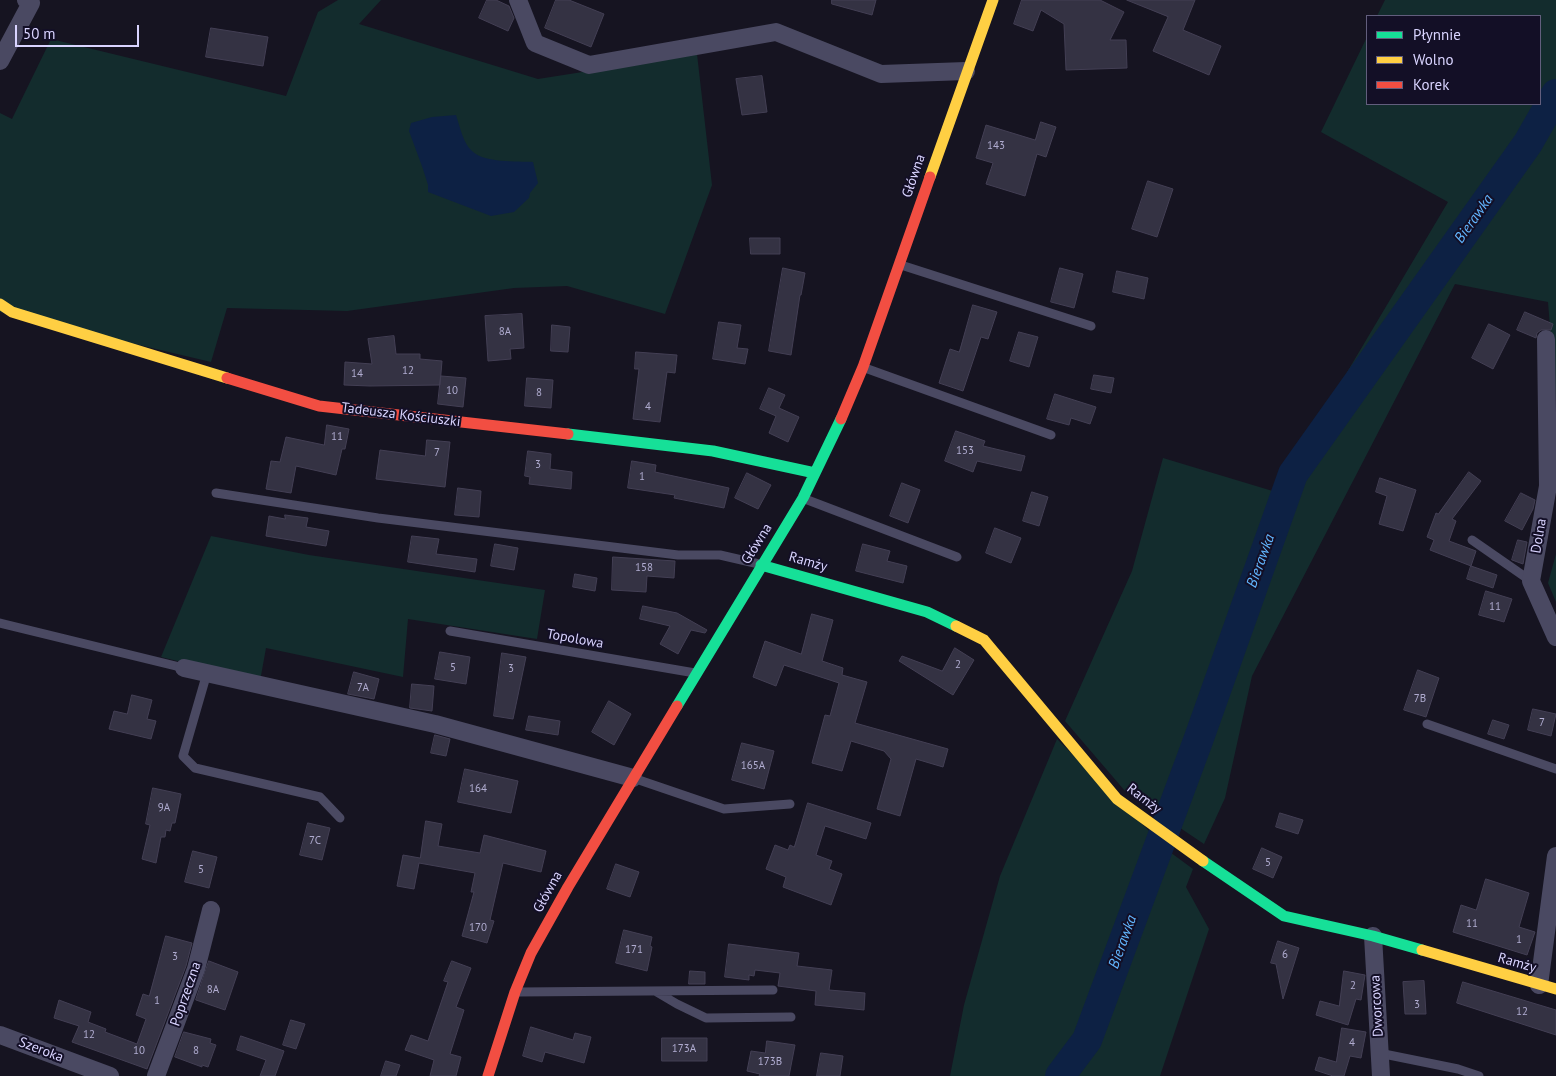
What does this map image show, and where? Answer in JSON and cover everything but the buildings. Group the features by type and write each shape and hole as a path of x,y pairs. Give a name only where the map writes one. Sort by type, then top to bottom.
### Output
{"street":[{"path":"0,61 31,3 26,0"},
{"path":"518,0 535,43 589,64 776,32 881,74 966,71"},
{"name":"Główna","path":"488,1076 515,992 531,953 632,778 803,498 839,425 863,368 966,71 993,0"},
{"name":"Tadeusza Kościuszki","path":"0,304 12,312 319,406 713,451 816,473"},
{"name":"Dolna","path":"1531,581 1548,486 1546,339"},
{"name":"Ramży","path":"761,565 927,612 984,640 1117,799 1182,847 1284,916 1373,936 1548,987"},
{"path":"1531,581 1556,637"},
{"path":"184,668 435,724 632,778"},
{"path":"1548,987 1556,856"},
{"name":"Poprzeczna","path":"156,1076 196,969 211,910"},
{"name":"Dworcowa","path":"1373,936 1380,1076"},
{"name":"Szeroka","path":"0,1035 110,1076"}],"lane":[{"path":"899,264 1091,326"},
{"path":"863,368 1051,435"},
{"path":"216,493 378,518 678,555 720,555 761,565"},
{"path":"803,498 957,557"},
{"path":"1472,540 1531,581"},
{"path":"0,623 184,668"},
{"name":"Topolowa","path":"450,631 695,673"},
{"path":"207,673 183,756 195,768 320,797 340,818"},
{"path":"1427,724 1556,769"},
{"path":"632,778 724,810 790,804"},
{"path":"515,992 773,990"},
{"path":"655,991 706,1018 791,1017"},
{"path":"1379,1053 1458,1068 1480,1076"}],"green space":[{"path":"338,0 381,0 359,24 538,79 697,54 712,185 665,314 567,286 514,288 347,311 227,308 211,362 0,312 0,113 12,119 51,39 286,96 318,12"},
{"path":"1385,0 1556,0 1556,402 1548,302 1455,284 1252,676 1225,798 1204,844 1125,791 1065,721 1132,571 1163,458 1276,492 1448,202 1321,132 1366,39 1366,105 1541,105 1541,15 1378,15"},
{"path":"211,536 309,555 545,590 537,639 408,619 403,677 266,648 260,681 161,657"},
{"path":"1556,554 1556,602 1548,583"},
{"path":"1057,739 1158,840 1084,1038 1055,1076 950,1076 964,1005 1000,876"},
{"path":"1159,844 1193,869 1186,887 1209,929 1160,1076 1068,1076 1091,1045"}],"water":[{"path":"456,115 466,144 477,155 501,161 533,162 538,183 530,193 529,198 514,212 491,216 428,192 428,185 409,131 411,123 432,117"}],"waterway":[{"name":"Bierawka","path":"1060,1076 1087,1040 1199,738 1293,474 1528,143 1556,94"}],"traffic: fast":[{"path":"677,706 803,498 841,419"},
{"path":"568,434 713,451 815,473"},
{"path":"761,565 927,612 956,626"},
{"path":"1203,861 1284,916 1373,936 1422,950"}],"traffic: slow":[{"path":"930,177 993,0"},
{"path":"0,304 12,312 227,378"},
{"path":"956,626 984,640 1117,799 1203,861"},
{"path":"1422,950 1556,989"}],"traffic: jam":[{"path":"841,419 863,367 930,177"},
{"path":"227,378 319,406 568,434"},
{"path":"488,1076 515,992 531,953 568,887 677,706"}]}
